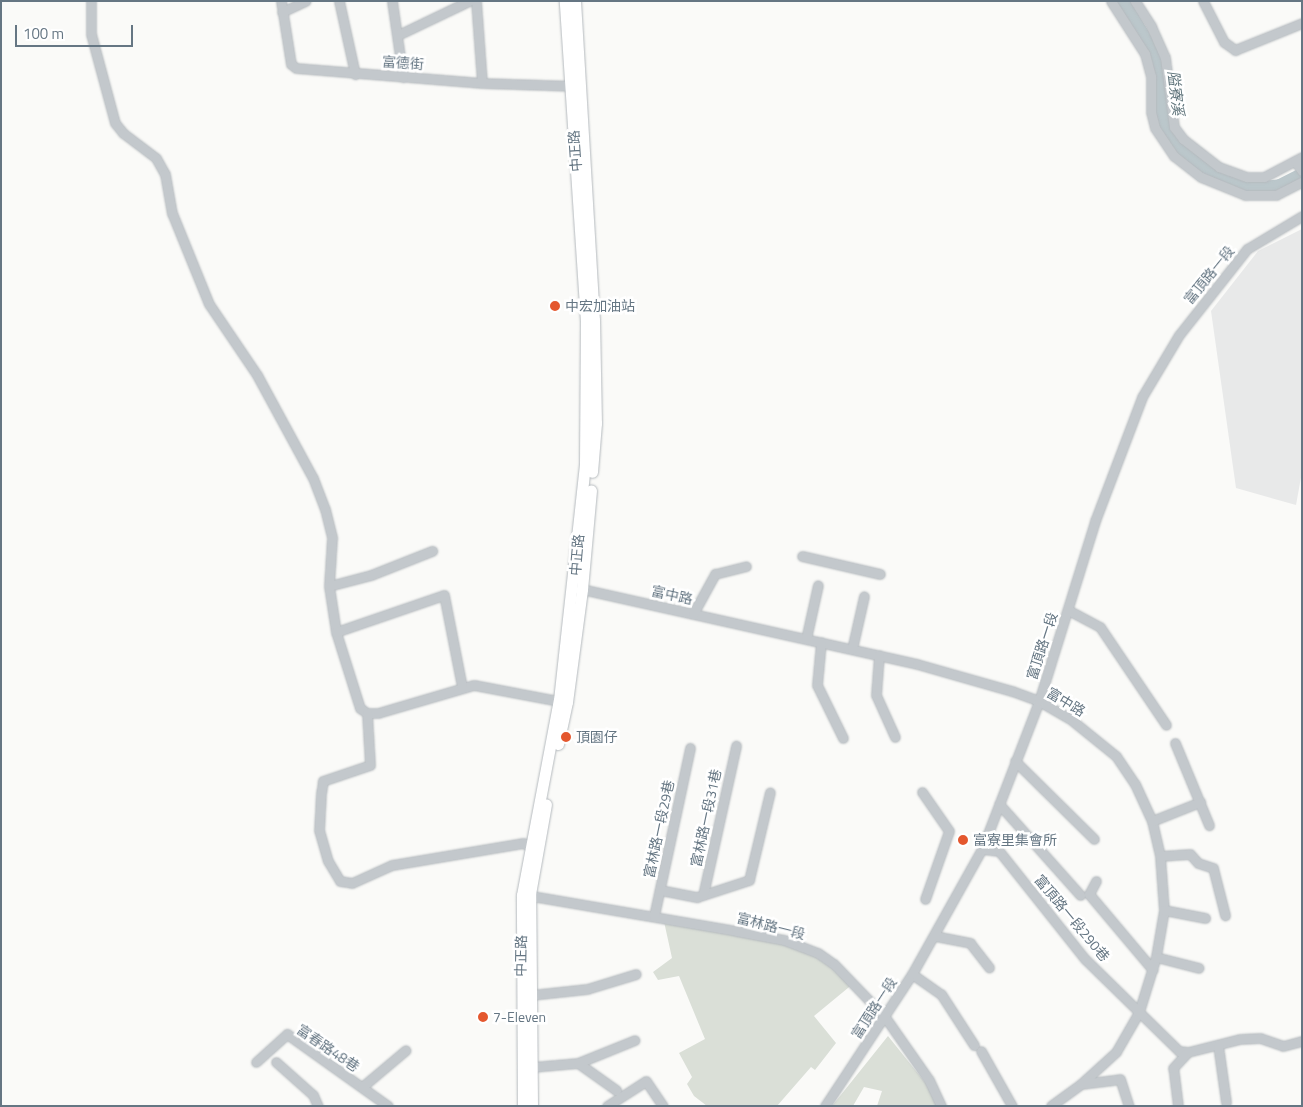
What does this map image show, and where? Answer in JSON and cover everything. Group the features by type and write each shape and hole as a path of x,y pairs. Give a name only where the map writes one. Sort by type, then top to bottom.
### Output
{"main road":[{"name":"中正路","path":"532,1106 531,995 526,895 563,701 578,588 596,423 594,320 575,86 565,1"},
{"name":"中正路","path":"575,86 576,1"},
{"name":"中正路","path":"523,1106 526,895 530,846 563,701"}],"street":[{"path":"91,1 91,34 115,123 123,133 156,158 165,174 172,213 209,304 252,366 316,486 332,538 329,586 336,632 360,708 367,713 378,713 462,687 486,687 563,701"},
{"name":"富德街","path":"281,1 291,64 296,68 355,74 575,86"},
{"path":"282,12 306,1"},
{"path":"340,1 355,74"},
{"path":"392,1 403,76"},
{"path":"398,35 469,1"},
{"path":"476,1 482,82"},
{"path":"1111,1 1146,54 1151,77 1151,112 1155,128 1174,156 1201,177 1245,195 1276,195 1302,182"},
{"path":"1135,1 1151,26 1165,57 1174,126 1183,139 1219,167 1247,177 1264,177 1299,163"},
{"path":"1203,1 1224,42 1235,50 1242,49 1302,23"},
{"name":"富頂路一段","path":"825,1106 912,974 935,936 982,849 1039,701 1095,521 1142,396 1162,362 1195,314 1247,249 1302,216"},
{"path":"329,586 388,569 405,563 410,557 432,551"},
{"path":"802,556 880,574"},
{"path":"693,614 715,574 746,566"},
{"path":"806,639 818,585"},
{"name":"富中路","path":"578,588 879,655 1039,701 1075,722 1116,756 1135,784 1152,821 1160,856 1164,910 1156,957 1139,1012 1116,1052 1081,1084 1050,1106"},
{"path":"336,632 444,595 462,687"},
{"path":"852,649 864,596"},
{"path":"1068,610 1100,627 1166,725"},
{"path":"821,642 817,685 843,738"},
{"path":"879,655 876,695 895,737"},
{"path":"367,713 370,765 323,782 320,793 319,830 328,862 340,882 352,883 392,865 523,843 530,846"},
{"path":"1176,743 1209,825"},
{"name":"富林路一段31巷","path":"703,895 736,746"},
{"name":"富林路一段29巷","path":"654,916 690,748"},
{"path":"1015,761 1094,839"},
{"path":"660,890 697,897 749,880 770,792"},
{"path":"922,792 949,831 925,899"},
{"path":"1152,821 1200,802"},
{"path":"999,804 1080,896"},
{"name":"富頂路一段290巷","path":"982,849 999,851 1085,958 1170,1044 1188,1052"},
{"path":"1160,856 1190,854 1198,863 1213,868 1225,915"},
{"path":"1096,881 1089,894 1153,970"},
{"name":"富林路一段","path":"526,895 784,940 818,953 834,964 885,1017 930,1080 941,1106"},
{"path":"1164,910 1205,918"},
{"path":"935,936 970,943 989,967"},
{"path":"1156,957 1199,968"},
{"path":"531,995 587,989 636,974"},
{"path":"912,974 941,994 1012,1106"},
{"name":"富春路48巷","path":"256,1062 287,1034 388,1106"},
{"path":"1178,1106 1173,1068 1188,1052 1260,1038 1283,1046 1302,1041"},
{"path":"532,1067 578,1063 635,1040"},
{"path":"1218,1045 1226,1102"},
{"path":"362,1087 406,1050"},
{"path":"276,1062 313,1095 318,1106"},
{"path":"578,1063 616,1090"},
{"path":"1081,1084 1120,1079 1129,1106"},
{"path":"609,1105 646,1081 663,1106"}],"shaded area":[{"path":"1302,229 1302,472 1296,505 1236,488 1211,311 1258,251"},
{"path":"663,917 796,944 854,983 814,1016 836,1043 815,1070 811,1067 777,1106 707,1106 694,1096 687,1084 692,1077 679,1053 705,1039 679,976 658,980 653,972 672,958"},
{"path":"888,1036 936,1096 940,1106 877,1106 882,1091 864,1087 853,1106 832,1106"}],"waterway":[{"name":"隘寮溪","path":"1122,1 1152,50 1160,79 1164,126 1185,153 1212,173 1253,189 1280,186 1302,175"}],"place":[{"name":"中宏加油站","path":"555,306"},
{"name":"頂園仔","path":"566,737"},
{"name":"富寮里集會所","path":"963,840"},
{"name":"7-Eleven","path":"483,1017"}]}
